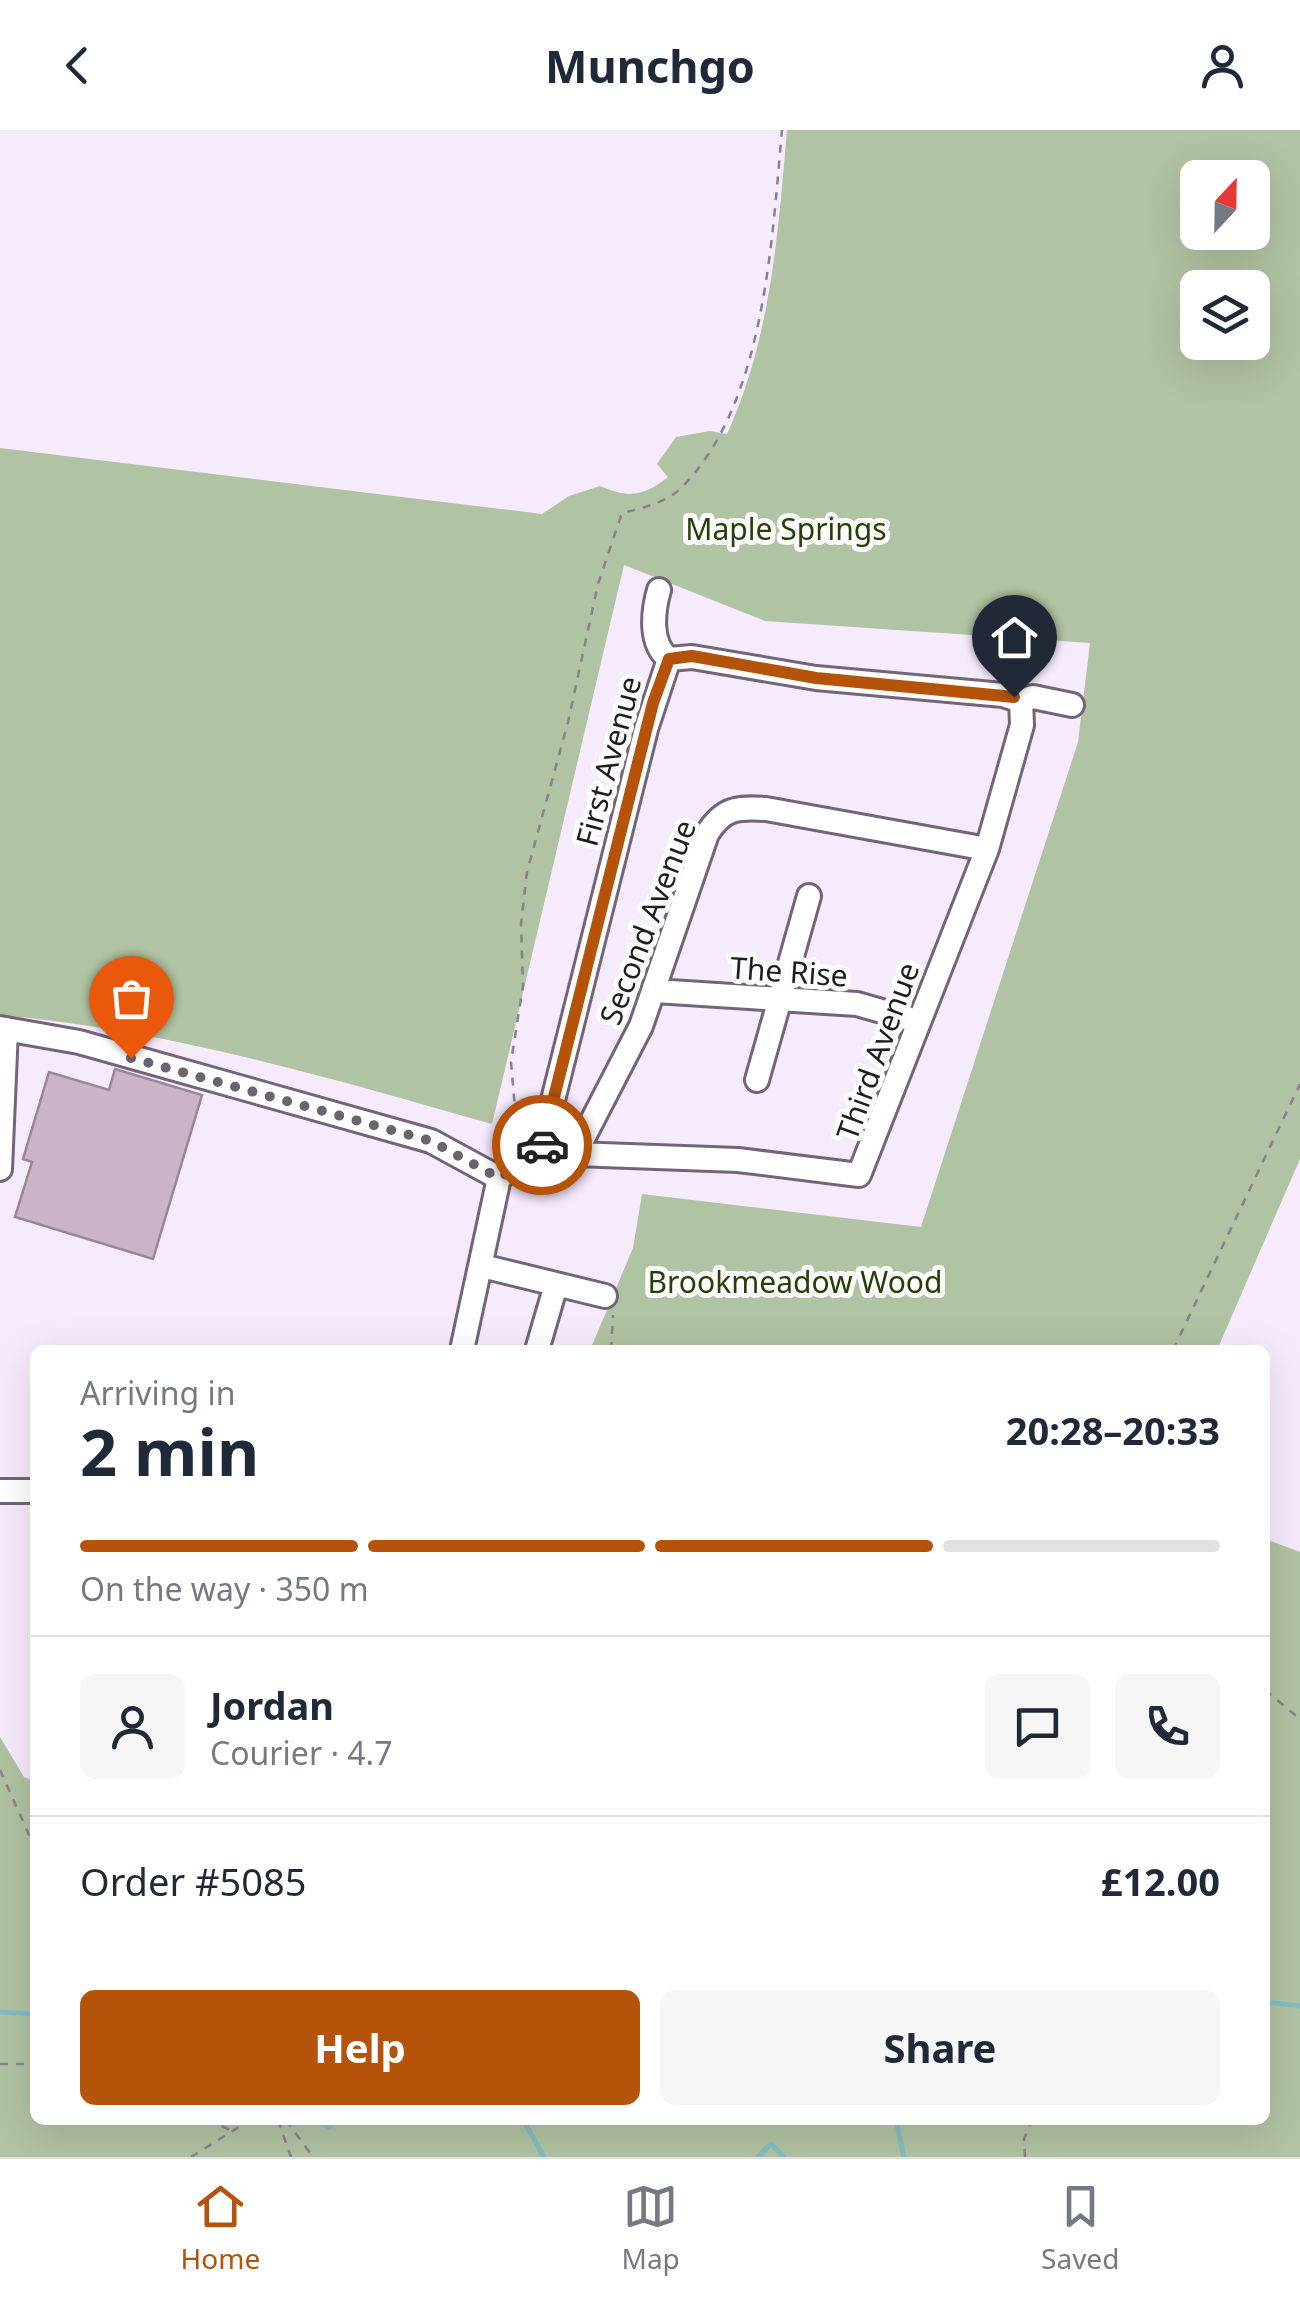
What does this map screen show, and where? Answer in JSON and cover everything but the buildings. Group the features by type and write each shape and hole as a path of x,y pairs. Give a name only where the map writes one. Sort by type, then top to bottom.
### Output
{"street":[{"path":"659,590 654,622 657,643 669,659"},
{"name":"First Avenue","path":"542,1148 651,712 669,659 692,656 816,678 1002,695 1021,702 1033,696 1072,705"},
{"path":"987,849 1022,725 1021,702"},
{"name":"Second Avenue","path":"575,1154 656,990 707,834 732,809 766,809 987,849"},
{"name":"Third Avenue","path":"575,1154 738,1160 859,1175 987,849"},
{"path":"757,1080 810,896"},
{"name":"The Rise","path":"656,990 781,1002 857,1004 917,1021"},
{"path":"0,1169 3,1028 79,1042 431,1141 499,1178"},
{"path":"463,1345 499,1178 542,1148 575,1154"},
{"path":"482,1266 605,1296"},
{"path":"538,1345 556,1285"},
{"path":"0,1492 30,1491"}],"path":[{"path":"499,1178 508,1162 515,1108 512,1062 523,986 521,924 526,872 568,722 598,584 622,513 650,506 683,488 725,420 751,352 770,273 782,130"},
{"path":"1175,1345 1300,1084"},
{"path":"605,1296 613,1314 611,1345"},
{"path":"1270,1694 1300,1719"},
{"path":"0,1770 30,1837"},
{"path":"0,2064 30,2064"},
{"path":"218,2125 235,2132"},
{"path":"191,2157 244,2125"},
{"path":"280,2125 290,2157"},
{"path":"290,2125 312,2157"},
{"path":"1026,2157 1024,2139 1030,2125"}],"green space":[{"path":"787,130 1300,130 1300,1159 1219,1345 592,1345 633,1248 642,1194 921,1227 1078,742 1090,643 765,621 624,565 492,1124 310,1073 187,1044 0,1015 0,448 542,514 569,496 600,486 627,494 651,489 668,477 657,464 676,437 710,431 727,434 754,360 770,285"},
{"path":"1270,1541 1300,1552 1300,2157 0,2157 0,1737 24,1777 30,1779 30,2125 1270,2125"}],"waterway":[{"path":"1270,2003 1300,2006"},
{"path":"0,2012 30,2014"},
{"path":"325,2125 331,2125"},
{"path":"526,2125 544,2157"},
{"path":"897,2125 904,2157"},
{"path":"758,2157 771,2144 784,2157"}],"way so far":[{"path":"131,1058 431,1141 499,1178 522,1165 542,1145"}],"route":[{"path":"542,1145 653,703 669,659 692,656 816,678 1014,697"}],"park label":[{"name":"Maple Springs","path":"786,528"},
{"name":"Brookmeadow Wood","path":"795,1281"}]}
